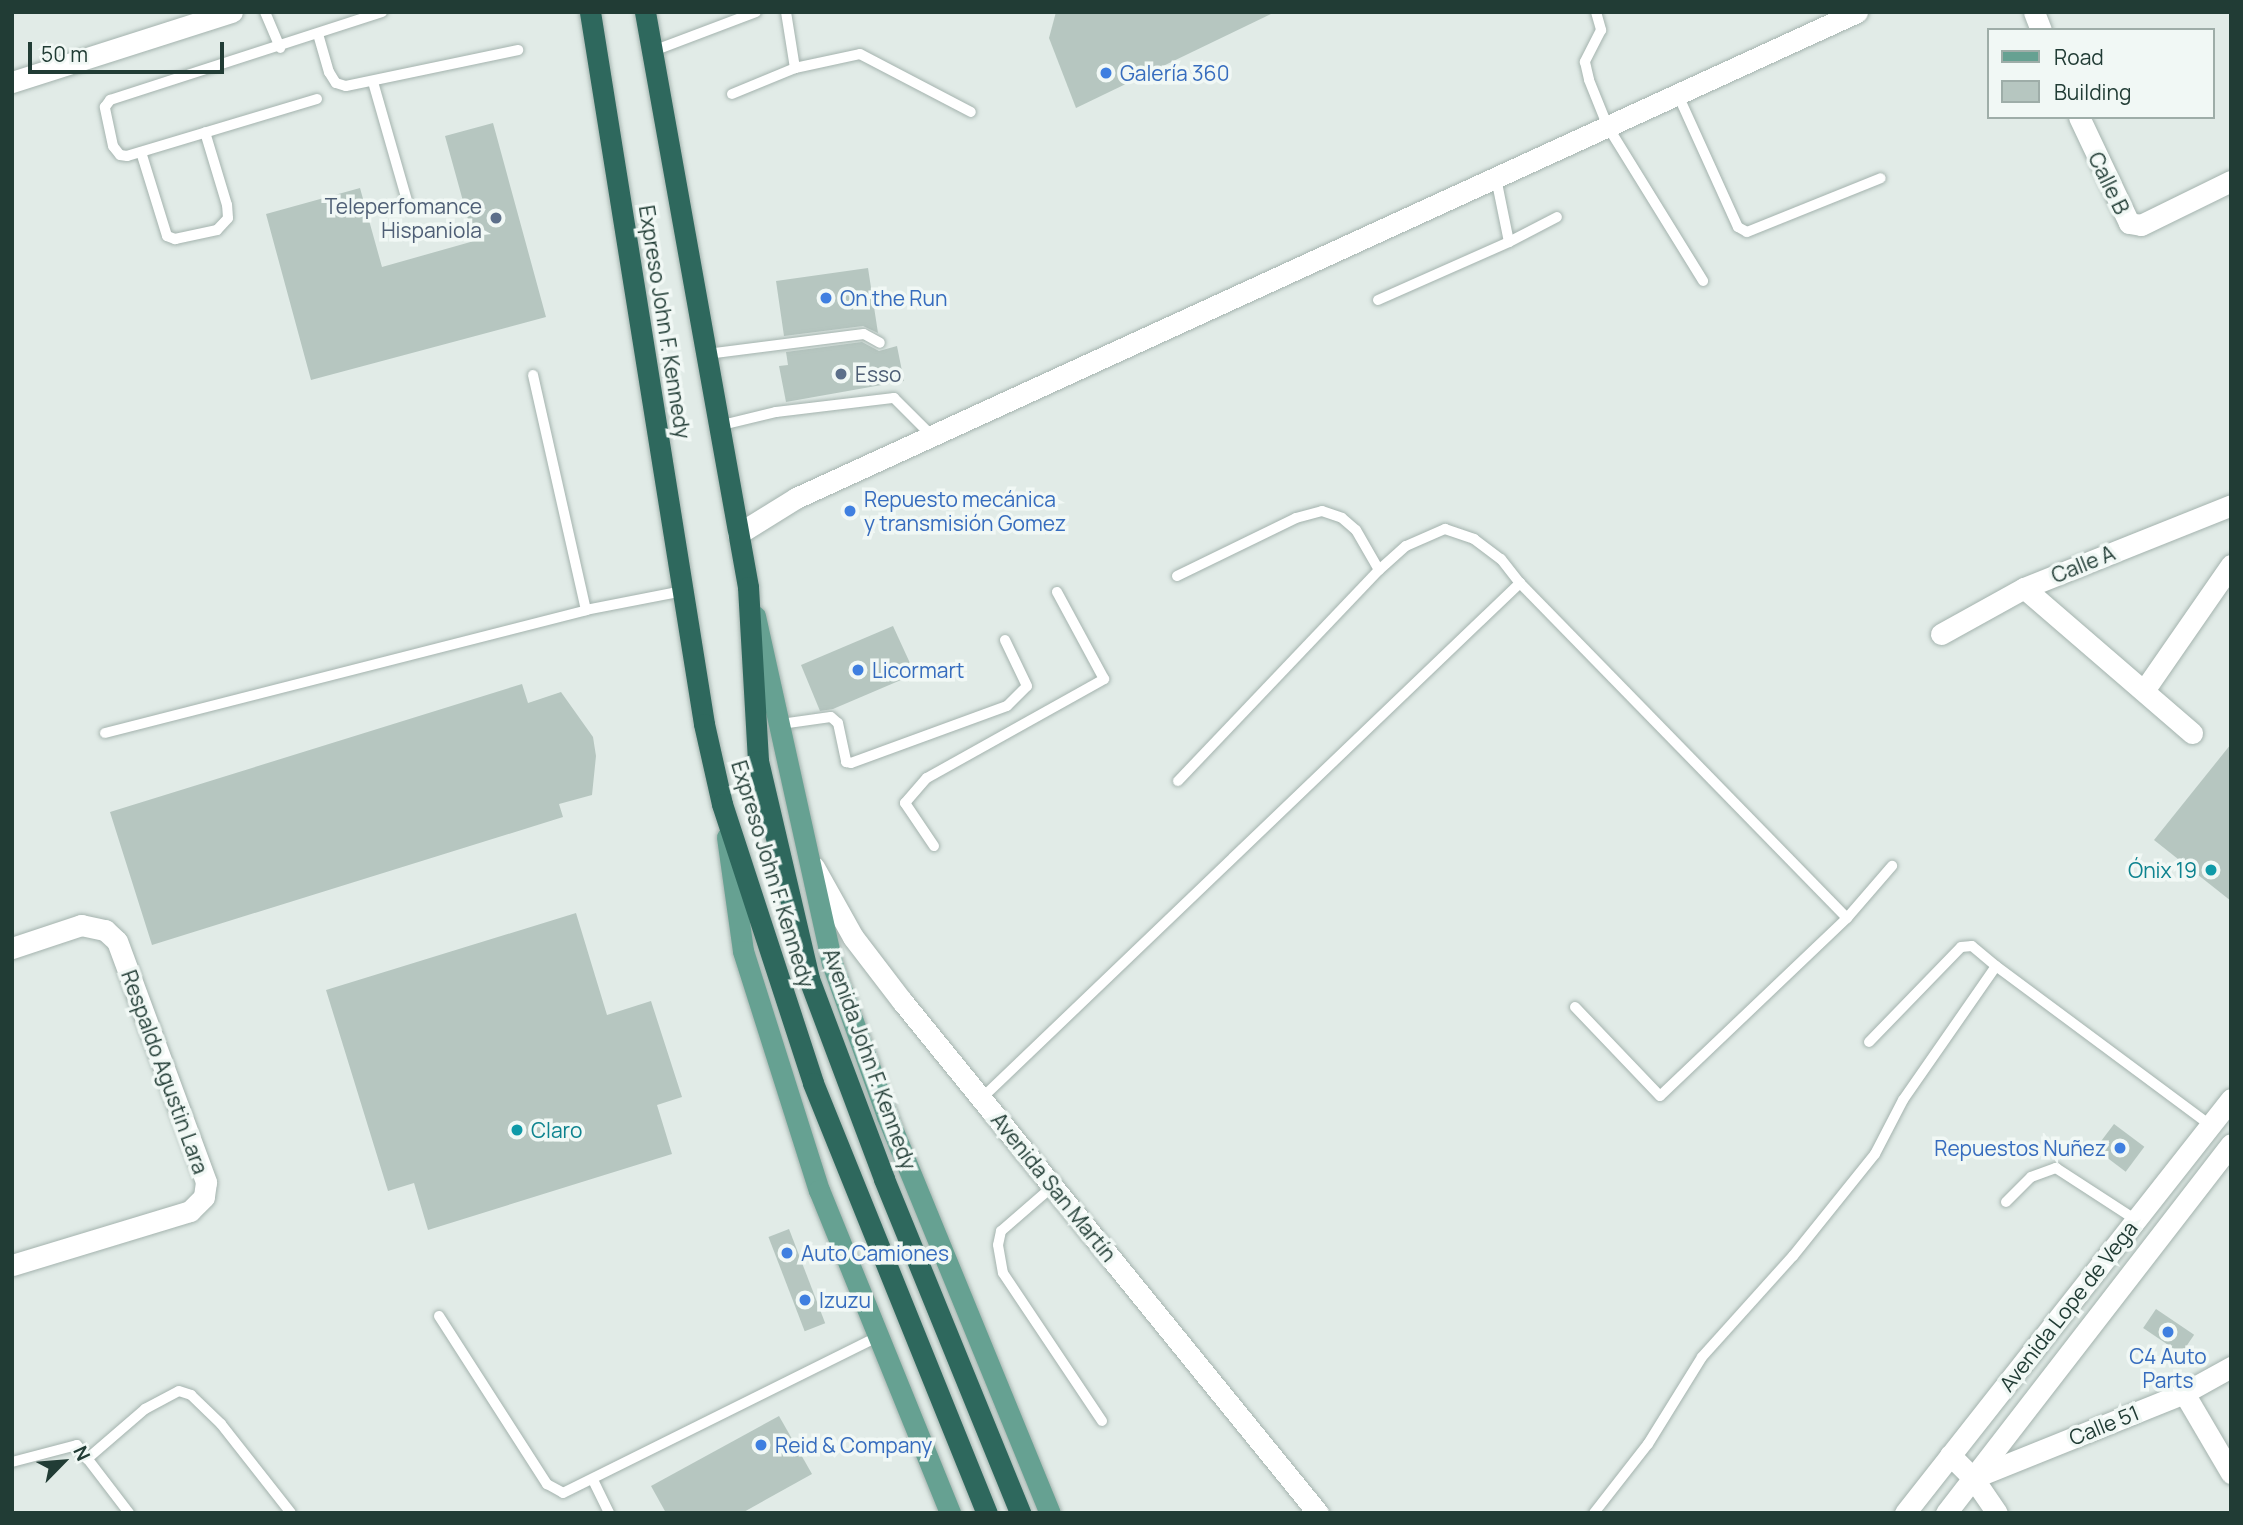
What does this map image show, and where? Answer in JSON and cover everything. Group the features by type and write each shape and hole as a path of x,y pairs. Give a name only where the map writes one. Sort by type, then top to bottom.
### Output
{"highway":[{"name":"Expreso John F. Kennedy","path":"590,12 682,591 722,804 813,1083 854,1190 987,1513"},
{"name":"Expreso John F. Kennedy","path":"646,14 748,587 758,761 809,979 884,1179 1020,1513"}],"main road":[{"name":"Avenida John F. Kennedy","path":"748,587 781,724 805,851 832,963 887,1116 1050,1513"},
{"path":"722,804 743,951 820,1190 950,1513"}],"street":[{"path":"12,82 232,12"},
{"path":"738,534 796,498 1857,12"},
{"name":"Calle B","path":"2080,119 2129,223 2141,225 2231,180"},
{"name":"Calle A","path":"1941,634 2024,588 2231,505"},
{"path":"2145,689 2231,565"},
{"path":"2024,588 2145,689 2192,733"},
{"name":"Avenida San Martín","path":"805,851 853,937 1318,1513"},
{"name":"Respaldo Agustin Lara","path":"12,947 81,925 105,930 117,941 206,1182 204,1197 190,1210 12,1265"},
{"name":"Avenida Lope de Vega","path":"1905,1513 2231,1099"},
{"name":"Avenida Lope de Vega","path":"1946,1513 2231,1144"},
{"name":"Calle 51","path":"1973,1478 2185,1393 2231,1367"},
{"path":"2185,1393 2231,1473"},
{"path":"1950,1455 1973,1478 1997,1513"}],"lane":[{"path":"265,12 280,48"},
{"path":"317,99 141,152 120,155 113,146 105,107 110,100 280,48 382,12"},
{"path":"653,51 755,12"},
{"path":"786,12 795,68"},
{"path":"1596,12 1601,30 1585,62 1608,127 1703,281"},
{"path":"318,34 335,83 373,82 518,50"},
{"path":"732,94 795,68 860,54 971,112"},
{"path":"373,82 408,204"},
{"path":"1678,94 1738,227 1747,232 1881,178"},
{"path":"141,152 167,236 175,239 217,230 228,219 227,205 205,132"},
{"path":"1496,178 1509,242"},
{"path":"1378,300 1509,242 1558,217"},
{"path":"707,354 864,334 880,343"},
{"path":"533,375 586,610"},
{"path":"718,426 776,412 894,398 933,437"},
{"path":"1177,576 1296,517 1322,511 1356,530 1379,570"},
{"path":"1178,780 1379,570 1406,546 1445,529 1474,539 1500,559 1520,583 1847,918"},
{"path":"982,1098 1520,583"},
{"path":"106,733 586,610 682,591"},
{"path":"934,846 905,803 927,778 1104,679 1057,592"},
{"path":"781,724 831,717 838,723 846,762 851,763 1007,706 1027,686 1005,640"},
{"path":"1576,1007 1660,1096 1847,918 1892,866"},
{"path":"1869,1042 1961,947 1972,946 2210,1125"},
{"path":"1594,1513 1648,1444 1702,1357 1793,1256 1875,1154 1903,1100 1996,966"},
{"path":"2006,1202 2031,1177 2056,1168 2136,1220"},
{"path":"1053,1186 1001,1231 998,1245 1001,1265 1102,1421"},
{"path":"439,1316 547,1484 563,1493 879,1336"},
{"path":"88,1460 145,1409 179,1391 191,1395 221,1424 291,1513"},
{"path":"12,1462 71,1444 88,1460 129,1513"},
{"path":"593,1480 608,1513"}],"building":[{"name":"Galería 360","path":"1056,12 1275,12 1076,108 1049,38"},
{"path":"493,123 546,317 311,380 266,214 360,188 382,267 474,241 445,136"},
{"name":"On the Run","path":"868,268 878,333 863,326 784,336 776,281"},
{"name":"Esso","path":"862,342 879,351 897,346 904,381 786,402 779,366 788,365 786,352"},
{"name":"Licormart","path":"893,626 915,674 833,709 820,711 801,665"},
{"path":"522,684 528,703 561,692 593,737 596,756 592,795 559,804 563,817 152,945 110,812"},
{"name":"Ónix 19","path":"2231,744 2231,901 2154,840"},
{"name":"Claro","path":"576,913 607,1015 651,1001 682,1097 657,1105 672,1154 428,1230 414,1183 388,1191 326,990"},
{"name":"Repuestos Nuñez","path":"2114,1124 2144,1147 2126,1172 2095,1149"},
{"path":"789,1229 825,1323 805,1331 768,1237"},
{"name":"C4 Auto Parts","path":"2156,1309 2194,1335 2181,1354 2143,1328"},
{"name":"Reid & Company","path":"779,1416 812,1474 742,1513 666,1513 651,1486"}],"place":[{"name":"Galería 360","path":"1106,73"},
{"name":"Teleperfomance Hispaniola","path":"496,218"},
{"name":"On the Run","path":"826,298"},
{"name":"Esso","path":"841,374"},
{"name":"Repuesto mecánica y transmisión Gomez","path":"850,511"},
{"name":"Licormart","path":"858,670"},
{"name":"Ónix 19","path":"2211,870"},
{"name":"Claro","path":"517,1130"},
{"name":"Repuestos Nuñez","path":"2120,1148"},
{"name":"Auto Camiones","path":"787,1253"},
{"name":"Izuzu","path":"805,1300"},
{"name":"C4 Auto Parts","path":"2168,1332"},
{"name":"Reid & Company","path":"761,1445"}]}
